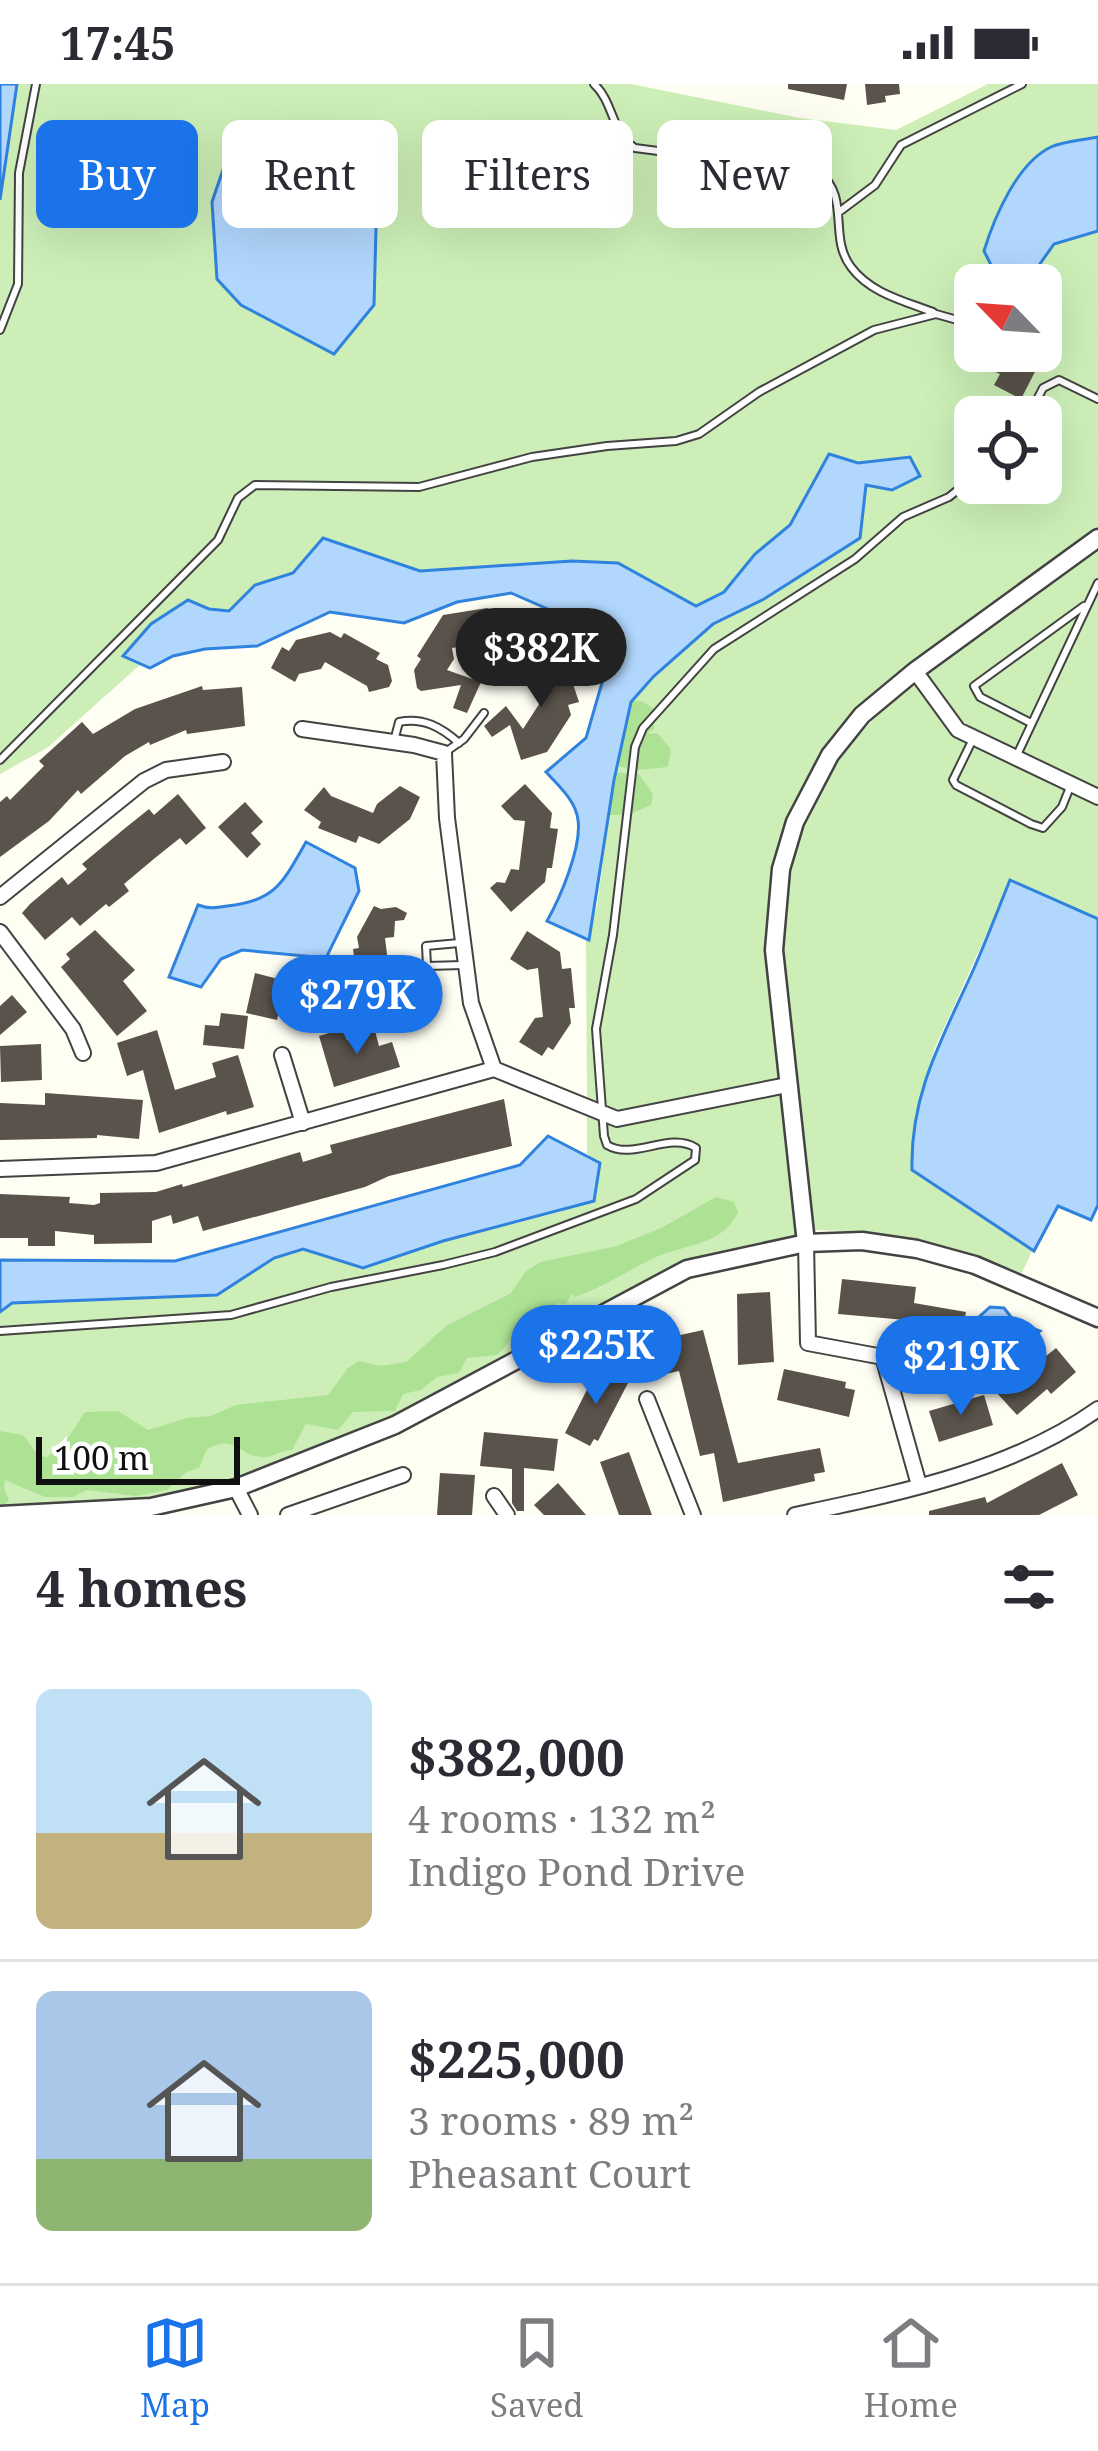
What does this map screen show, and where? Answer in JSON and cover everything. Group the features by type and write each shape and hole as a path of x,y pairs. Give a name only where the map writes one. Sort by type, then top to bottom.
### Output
{"street":[{"path":"919,1485 883,1357 808,1343 806,1243 774,921 788,843 830,755 862,716 1098,538"},
{"path":"916,671 958,730 1098,797"},
{"path":"302,729 444,753 447,818 471,1003 494,1069"},
{"path":"0,897 144,781 166,770 223,762"},
{"path":"0,932 73,1029 83,1053"},
{"path":"282,1055 303,1123"},
{"path":"0,1169 157,1163 494,1069 616,1119 787,1085"},
{"path":"0,1515 151,1507 236,1487 395,1425 687,1269 806,1243 862,1241 917,1250 975,1265 1098,1318"},
{"path":"647,1399 693,1515"},
{"path":"795,1515 984,1466 1039,1444 1098,1409"},
{"path":"288,1515 403,1475"},
{"path":"236,1487 250,1515"},
{"path":"494,1496 507,1515"}],"lane":[{"path":"0,330 18,284 20,173 37,84"},
{"path":"594,84 604,94 628,145 650,153 812,169 835,188 841,245 855,272 876,289 954,319"},
{"path":"839,212 875,185 902,145 1022,84"},
{"path":"0,760 218,540 238,497 255,485 419,488 532,457 689,438 759,392 874,330 936,314"},
{"path":"1039,396 1043,388 1059,380 1098,399"},
{"path":"0,1331 231,1315 331,1287 442,1265 494,1252 636,1199 695,1160 696,1148 686,1142 613,1150 607,1145 603,1115 596,1029 613,935 630,770 643,728 723,642 855,559 903,517 954,492"},
{"path":"1016,758 1098,583"},
{"path":"1031,723 980,698 974,686 1084,606"},
{"path":"444,753 484,713"},
{"path":"394,742 399,722 407,720 436,726 458,743"},
{"path":"974,738 953,780 961,790 1031,824 1050,825 1071,784"},
{"path":"463,942 426,946 424,956 428,966 466,964"}],"green space":[{"path":"17,84 631,84 816,120 657,120 657,228 832,228 832,122 896,130 988,84 1098,84 1098,137 1049,148 984,251 990,264 954,264 954,372 1062,372 1062,264 1040,264 1054,244 1098,231 1098,529 882,688 839,732 808,776 787,821 770,916 778,1079 616,1112 587,1100 586,939 597,906 614,780 631,702 654,676 713,624 764,599 859,538 865,485 919,477 910,457 858,463 829,454 790,525 755,554 724,592 696,606 618,563 572,561 420,571 323,538 293,573 255,585 229,611 188,600 124,657 141,664 47,748 0,774 0,200","holes":["222,120 398,120 398,228 376,228 334,354 241,305 252,228 222,228"]},
{"path":"1098,548 1098,789 963,725 926,673"},
{"path":"914,682 955,737 1098,804 1098,919 1011,880 934,1050 913,1170 1033,1249 1020,1277 843,1231 812,1230 784,971 785,888 804,820 820,789 861,733"},
{"path":"628,701 642,701 655,710 654,729 647,733 658,734 671,749 668,767 617,766"},
{"path":"612,772 639,774 653,794 651,805 628,815 607,815"},
{"path":"780,1094 797,1234 682,1263 391,1418 229,1482 149,1500 0,1508 0,1312 12,1303 217,1295 274,1258 303,1248 363,1268 443,1241 560,1212 600,1164 587,1154 587,1115 619,1126"},
{"path":"716,1197 734,1202 738,1212 723,1232 654,1258 586,1293 571,1294 566,1305 558,1303 534,1318 497,1355 467,1358 459,1373 437,1377 421,1390 403,1394 395,1411 353,1412 338,1430 306,1424 292,1450 270,1456 255,1456 232,1444 218,1445 207,1449 199,1468 186,1472 167,1490 136,1496 87,1490 73,1497 45,1497 5,1480 9,1500 0,1511 0,1431 23,1435 39,1456 47,1457 66,1441 85,1412 118,1411 148,1430 211,1416 236,1405 328,1395 359,1361 381,1366 406,1362 446,1326 511,1293 525,1272 540,1262 617,1246"}],"water":[{"path":"0,84 17,84 0,200"},
{"path":"1098,137 1098,231 1054,244 1040,264 990,264 984,251 1017,178 1039,155 1068,142"},
{"path":"222,173 222,228 376,228 374,305 334,354 241,305 217,279 212,202"},
{"path":"829,454 858,463 910,457 920,476 892,490 866,485 860,538 764,599 713,624 631,702 589,940 547,921 569,872 578,820 566,794 546,772 586,738 606,669 559,614 511,593 457,602 404,623 330,612 257,646 205,649 173,656 150,668 123,656 151,624 188,600 229,611 255,585 293,573 323,538 420,571 572,561 618,563 696,606 724,592 755,554 790,525"},
{"path":"306,842 355,868 359,891 326,958 242,950 221,959 201,987 169,977 198,905 212,908 257,900 284,879"},
{"path":"1010,880 1098,919 1098,1205 1091,1220 1058,1206 1034,1251 912,1170 916,1117 930,1069"},
{"path":"548,1136 600,1163 594,1201 443,1241 363,1268 303,1249 274,1258 217,1295 12,1303 0,1312 0,1260 175,1261 520,1165"},
{"path":"990,1307 1004,1308 1015,1322 1040,1331 994,1371 977,1374 979,1317"}],"building":[{"path":"788,84 847,84 844,100 788,89"},
{"path":"865,84 899,84 900,94 867,105"},
{"path":"995,372 1035,372 1023,396 994,385 1000,374"},
{"path":"505,610 521,621 506,645 499,640 452,648 454,659 447,670 481,682 467,713 453,708 461,685 421,691 414,670 421,659 417,656 443,615"},
{"path":"330,632 341,638 344,633 380,653 376,659 388,665 389,687 369,692 367,686 325,662 321,669 299,674 295,682 271,668 282,647 289,651 296,640"},
{"path":"531,651 542,658 557,653 560,661 565,660 579,702 568,705 571,715 547,752 521,760 510,725 492,737 484,726 506,706 523,729 545,695"},
{"path":"202,686 203,690 242,687 245,726 187,734 186,730 149,742 81,794 78,790 49,821 0,857 0,802 7,796 10,800 44,766 39,761 82,722 93,734 135,709"},
{"path":"525,784 552,813 550,828 558,829 545,882 511,912 490,888 505,883 511,869 519,870 525,821 514,820 501,806"},
{"path":"400,786 420,797 410,819 379,844 359,836 356,843 318,828 321,822 304,810 324,787 331,796 373,813"},
{"path":"178,794 206,828 186,845 180,838 155,858 124,884 129,891 109,907 106,904 80,926 72,917 45,940 22,913 30,904 62,877 68,885 87,869 82,864 124,829 149,809 154,815"},
{"path":"245,802 263,822 251,833 261,844 247,858 218,827"},
{"path":"374,906 407,913 404,920 395,921 394,937 385,938 391,987 402,986 418,995 402,1024 368,1005 366,987 358,988 353,949 359,948 357,937"},
{"path":"95,930 135,970 123,981 147,1011 117,1036 61,967 70,959 66,954"},
{"path":"527,931 560,952 562,969 571,968 575,1008 569,1008 571,1023 553,1050 548,1047 542,1056 519,1042 535,1018 543,1017 538,968 527,970 510,959"},
{"path":"255,973 286,981 277,1020 246,1013"},
{"path":"12,995 27,1012 0,1035 0,1006"},
{"path":"221,1013 248,1016 244,1049 203,1045 205,1025 219,1026"},
{"path":"343,1029 347,1040 375,1031 379,1046 392,1042 400,1067 334,1087 319,1036"},
{"path":"157,1030 175,1090 216,1077 212,1063 238,1055 254,1107 159,1133 143,1070 127,1076 117,1043"},
{"path":"41,1044 42,1080 1,1082 0,1046"},
{"path":"45,1093 143,1100 139,1139 97,1135 0,1140 0,1103 45,1105"},
{"path":"504,1099 512,1146 389,1176 365,1187 203,1231 198,1216 173,1224 171,1215 152,1221 152,1243 94,1244 94,1235 55,1231 55,1246 28,1246 28,1238 0,1238 0,1194 70,1197 69,1203 94,1205 100,1203 100,1193 183,1187 300,1152 303,1162 332,1153 330,1145"},
{"path":"842,1279 916,1287 914,1303 966,1312 952,1384 919,1379 928,1322 838,1314"},
{"path":"770,1292 774,1362 738,1365 737,1294"},
{"path":"703,1330 738,1463 820,1448 825,1472 814,1474 815,1481 723,1502 714,1453 700,1456 679,1371 639,1380 631,1346"},
{"path":"1056,1348 1076,1372 1017,1415 995,1391 1036,1354 1041,1360"},
{"path":"598,1368 628,1383 598,1441 594,1439 590,1446 565,1433"},
{"path":"784,1369 846,1382 845,1388 855,1390 849,1417 777,1400"},
{"path":"984,1395 993,1425 939,1442 929,1411"},
{"path":"484,1432 558,1439 554,1471 524,1468 524,1511 517,1511 512,1503 512,1469 480,1466"},
{"path":"629,1452 652,1515 619,1515 600,1462"},
{"path":"1062,1463 1078,1495 1039,1515 929,1515 929,1511 985,1497 987,1503"},
{"path":"440,1473 475,1475 472,1515 437,1515"},
{"path":"558,1483 586,1515 544,1515 534,1505"}]}
